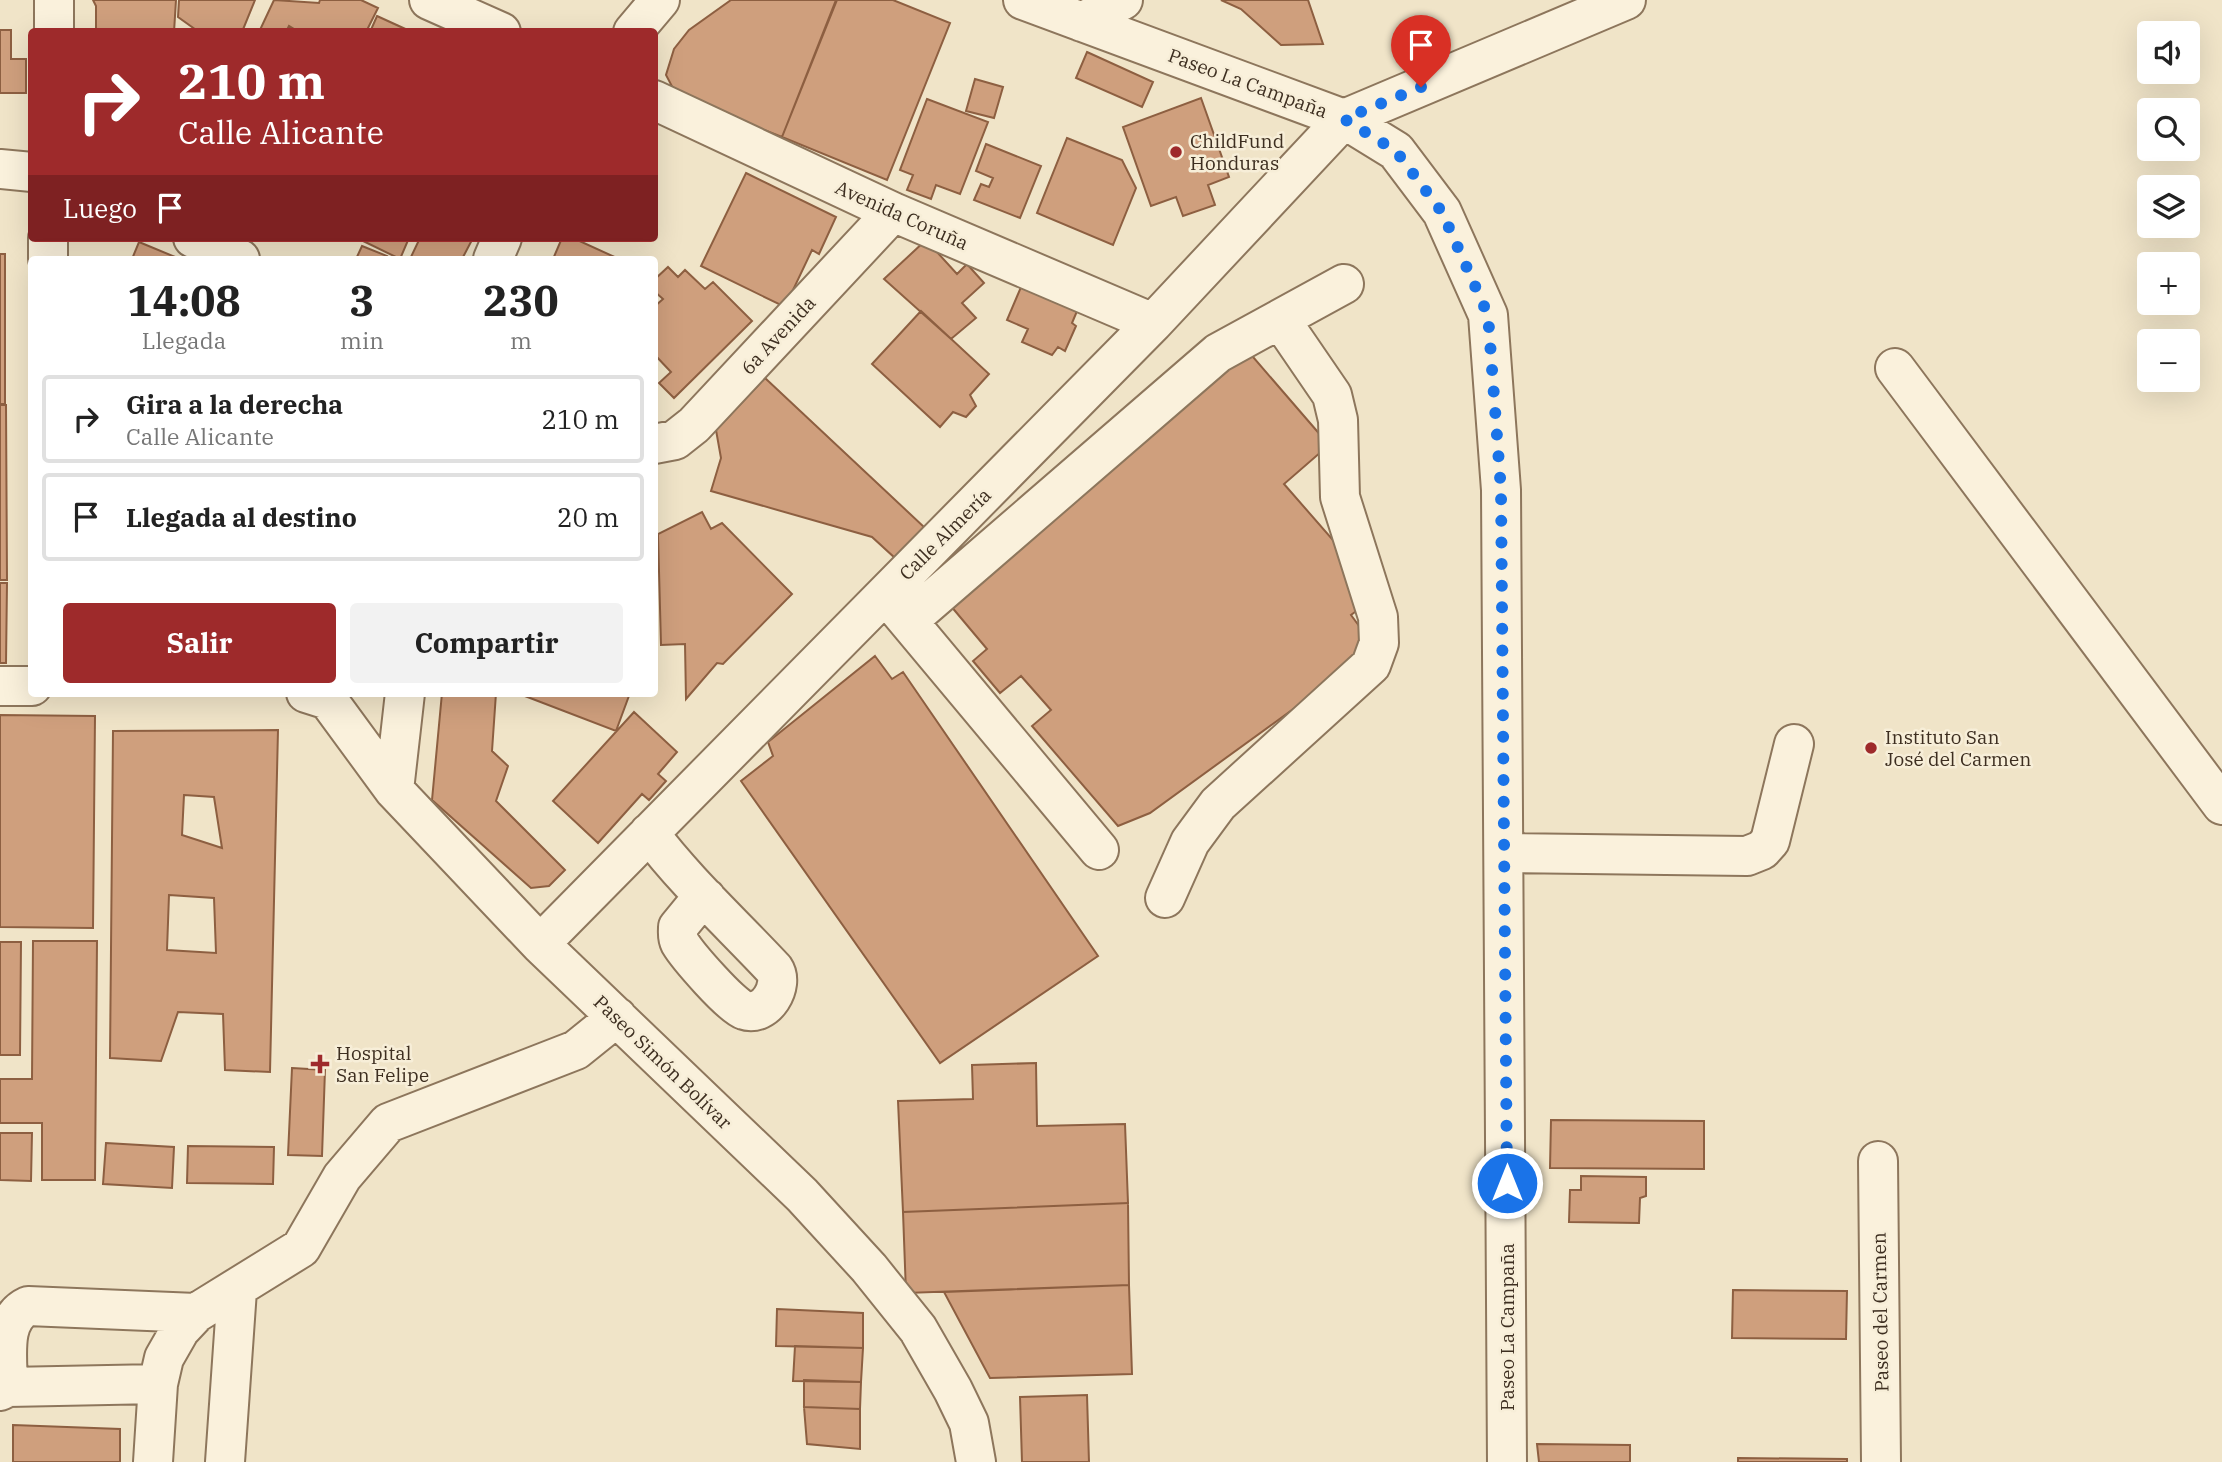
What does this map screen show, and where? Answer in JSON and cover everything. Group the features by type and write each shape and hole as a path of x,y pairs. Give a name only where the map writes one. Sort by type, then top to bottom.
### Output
{"street":[{"path":"54,0 54,28"},
{"path":"636,28 660,0"},
{"name":"Paseo La Campaña","path":"1023,0 1344,119 1396,151 1442,212 1488,315 1501,490 1507,1462"},
{"path":"1082,22 1123,0"},
{"path":"1344,119 1626,0"},
{"path":"431,1 492,28"},
{"name":"Avenida Coruña","path":"658,102 893,212 1153,323"},
{"name":"Calle Almería","path":"540,944 649,833 896,608 1153,323 1344,119"},
{"path":"0,169 28,172"},
{"name":"6a Avenida","path":"658,443 675,440 694,425 893,212"},
{"path":"202,242 233,256"},
{"path":"1099,850 896,608 1219,353 1344,284"},
{"path":"1165,898 1191,842 1218,804 1371,665 1380,643 1378,617 1340,497 1338,420 1332,395 1280,319"},
{"path":"1895,368 2222,805"},
{"path":"0,686 28,686"},
{"name":"Paseo Simón Bolívar","path":"319,697 328,700 394,790 540,944 802,1195 869,1268 918,1329 969,1423 976,1462"},
{"path":"394,790 405,697"},
{"path":"1504,853 1747,856 1762,850 1770,841 1794,744"},
{"path":"649,833 669,859 706,898"},
{"path":"153,1462 158,1384 164,1357 180,1330 196,1313 301,1248 342,1177 388,1123 576,1050 617,1017"},
{"name":"Paseo del Carmen","path":"1878,1161 1881,1462"},
{"path":"225,1462 237,1290"},
{"path":"158,1384 4,1389 7,1326 15,1312 28,1306 196,1313"}],"building":[{"path":"93,0 176,0 174,28 96,28 96,6"},
{"path":"179,0 255,0 244,28 193,28 178,17"},
{"path":"274,0 319,3 320,0 361,0 378,8 368,28 261,28"},
{"path":"731,0 836,0 782,137 677,96 666,75 674,49 689,30"},
{"path":"837,0 893,0 950,23 887,180 782,137"},
{"path":"1221,0 1308,0 1323,44 1281,45 1241,9"},
{"path":"377,16 403,28 372,28"},
{"path":"0,30 11,30 11,59 26,59 26,93 0,93"},
{"path":"1087,52 1153,82 1142,107 1076,78"},
{"path":"975,79 1003,87 994,118 966,111"},
{"name":"ChildFund Honduras","path":"1201,98 1229,177 1208,185 1215,205 1183,216 1176,197 1151,206 1123,127"},
{"path":"927,99 988,122 960,194 936,185 931,199 907,190 913,175 900,170"},
{"path":"1067,138 1122,160 1136,188 1113,245 1037,213"},
{"path":"986,144 1041,166 1020,218 974,200 981,184 989,187 993,178 976,171"},
{"path":"746,173 836,217 819,254 812,250 785,307 701,266"},
{"path":"926,240 957,274 967,264 984,283 962,303 976,318 951,339 884,279"},
{"path":"139,242 173,256 133,256"},
{"path":"365,242 407,242 401,256 394,256"},
{"path":"418,242 471,242 464,256 411,256"},
{"path":"560,242 582,242 612,256 554,256"},
{"path":"362,246 387,256 357,256"},
{"path":"0,254 5,254 5,404 0,404"},
{"path":"668,267 678,277 685,270 705,289 713,282 752,321 674,398 659,383 671,372 658,358 658,303 663,299 658,295 658,276"},
{"path":"1024,280 1080,304 1072,323 1076,326 1065,351 1058,347 1052,355 1022,342 1028,329 1007,320"},
{"path":"921,311 989,374 970,395 976,406 966,417 953,412 940,427 872,364"},
{"path":"1241,343 1329,445 1284,484 1346,555 1363,606 1351,615 1376,649 1150,813 1118,826 1032,726 1051,710 1021,676 1000,693 973,661 987,649 945,599"},
{"path":"765,378 924,527 895,558 872,537 711,491 721,458 716,430"},
{"path":"0,405 6,405 7,580 0,580"},
{"path":"702,512 711,529 722,523 792,594 723,664 717,663 686,699 685,644 661,645 658,534"},
{"path":"0,583 7,583 6,663 0,663"},
{"path":"875,656 892,679 903,672 1098,956 940,1063 741,781 773,756 768,742"},
{"path":"442,697 496,697 492,751 508,766 496,801 565,870 549,886 531,888 432,800"},
{"path":"527,697 629,697 616,731"},
{"path":"634,712 677,752 658,774 666,781 649,800 642,794 598,843 553,801"},
{"path":"0,715 95,716 93,928 0,927"},
{"path":"278,730 270,1072 225,1070 223,1014 178,1012 161,1061 110,1058 113,731","holes":["184,795 214,797 222,848 182,835","169,895 214,898 216,953 167,950"]},
{"path":"33,941 97,941 95,1180 42,1180 42,1123 0,1123 0,1079 32,1079"},
{"path":"0,942 21,942 20,1055 0,1055"},
{"path":"1036,1063 1037,1126 1125,1124 1128,1203 903,1212 898,1101 973,1099 972,1065"},
{"path":"292,1068 325,1070 322,1156 288,1155"},
{"path":"1551,1120 1704,1121 1704,1169 1550,1168"},
{"path":"0,1133 32,1133 31,1181 0,1180"},
{"path":"106,1143 174,1147 172,1188 103,1184"},
{"path":"188,1146 274,1147 273,1184 187,1183"},
{"path":"1581,1176 1646,1177 1646,1196 1640,1198 1639,1223 1569,1222 1570,1190 1581,1190"},
{"path":"1128,1203 1129,1285 906,1293 903,1212"},
{"path":"1129,1285 1132,1374 990,1378 944,1292"},
{"path":"1733,1290 1847,1291 1846,1339 1732,1338"},
{"path":"777,1309 863,1313 863,1348 776,1346"},
{"path":"795,1346 863,1348 861,1382 793,1381"},
{"path":"804,1380 861,1382 860,1409 804,1407"},
{"path":"1087,1395 1089,1462 1022,1462 1020,1397"},
{"path":"804,1407 860,1409 860,1449 807,1444"},
{"path":"13,1425 120,1429 120,1462 13,1462"},
{"path":"1537,1444 1630,1445 1630,1462 1539,1462"},
{"path":"1738,1458 1847,1459 1847,1462 1738,1462"}],"place":[{"name":"ChildFund Honduras","path":"1176,152"},
{"name":"Instituto San José del Carmen","path":"1871,748"},
{"name":"Hospital San Felipe","path":"320,1064"}],"route":[{"path":"1421,87 1344,119 1396,151 1442,212 1488,315 1501,490 1507,1183"}]}
